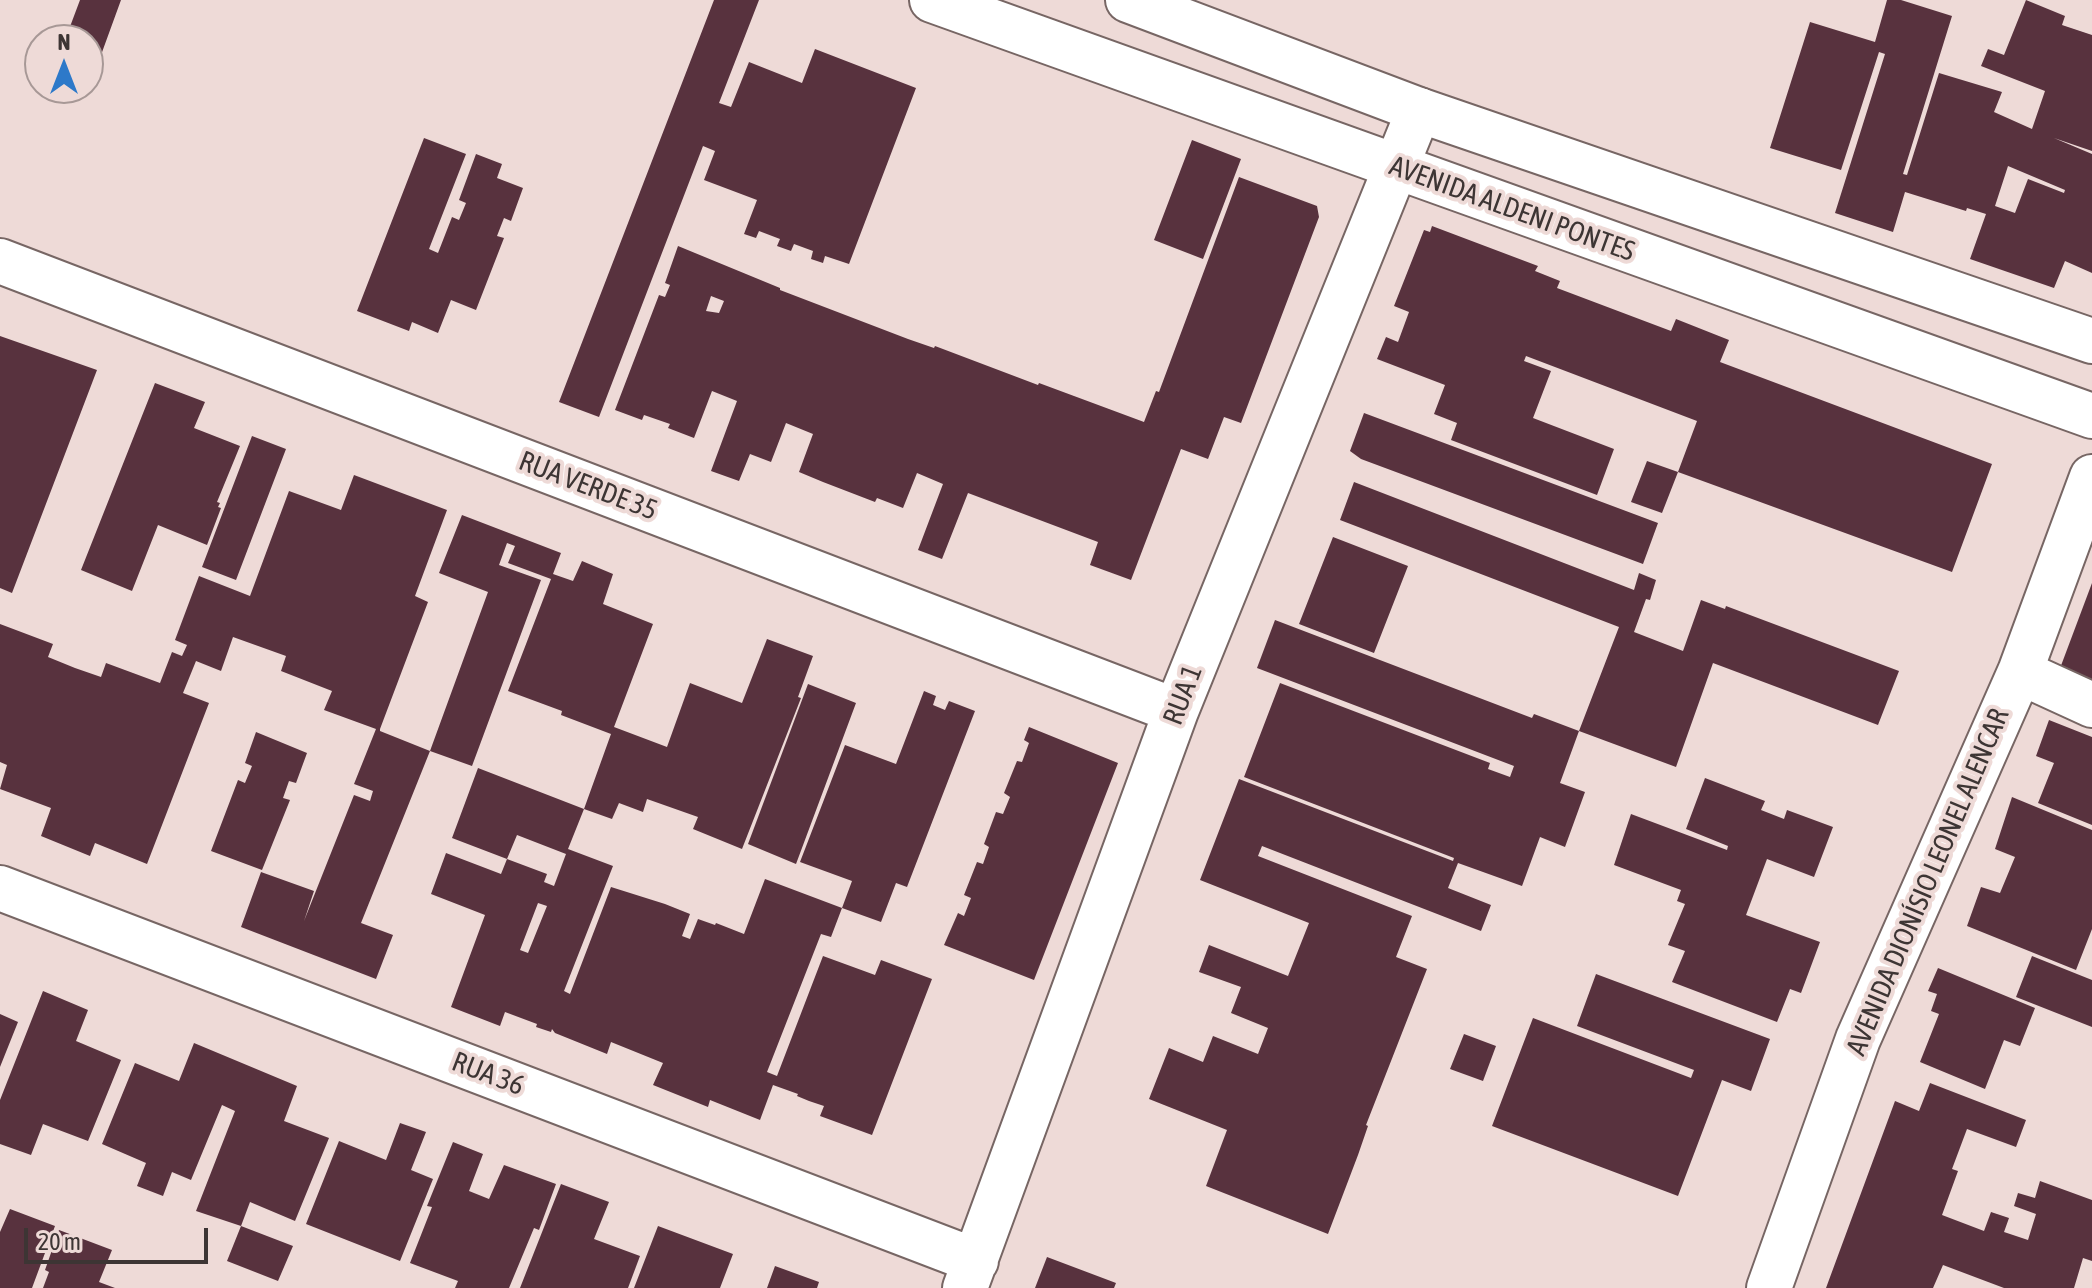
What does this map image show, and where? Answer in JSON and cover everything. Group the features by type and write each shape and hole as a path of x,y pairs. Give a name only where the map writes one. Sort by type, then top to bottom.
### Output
{"street":[{"name":"AVENIDA ALDENI PONTES","path":"932,0 2092,416"},
{"path":"1128,0 1419,110 2092,341"},
{"name":"RUA 1","path":"970,1274 1176,711 1419,110"},
{"name":"RUA VERDE 35","path":"0,261 1176,711"},
{"name":"AVENIDA DIONÍSIO LEONEL ALENCAR","path":"1769,1288 1858,1039 2020,672 2092,477"},
{"path":"2020,672 2092,705"},
{"name":"RUA 36","path":"0,888 970,1274"}],"building":[{"path":"80,0 121,0 104,47 104,24 71,24"},
{"path":"714,0 759,0 719,103 731,107 749,62 802,83 815,49 916,88 849,264 825,256 823,263 811,259 813,251 794,244 791,251 777,246 780,239 759,231 756,238 744,234 757,200 704,180 715,151 703,146 599,417 559,402"},
{"path":"1887,0 1901,0 1952,16 1903,174 1907,175 1939,73 2002,92 1994,112 2032,129 2045,91 1981,66 1988,49 2004,55 2026,0 2065,16 2062,25 2092,35 2092,151 2054,138 2092,154 2092,273 2065,261 2054,288 1970,259 1986,214 1905,192 1893,232 1835,213 1885,54 1879,52 1841,170 1770,148 1810,22 1875,42","holes":["2008,166 2065,190 2064,193 2028,179 2015,213 1995,206"]},
{"path":"424,138 466,154 429,249 438,253 452,217 459,220 466,203 459,200 476,154 502,164 497,178 523,188 511,221 504,218 497,236 504,238 476,310 451,300 438,333 412,322 409,331 357,311"},
{"path":"1192,140 1241,159 1203,259 1154,240"},
{"path":"1239,177 1317,206 1319,217 1241,423 1224,417 1208,459 1181,449 1131,580 1090,565 1098,542 968,493 942,559 918,550 943,484 917,473 903,508 877,498 875,502 823,482 799,472 813,434 786,423 771,462 750,454 739,481 711,471 737,401 712,391 694,438 668,428 670,424 644,415 642,420 615,410 659,295 665,297 670,285 665,283 678,246 780,290 908,339 1144,422 1156,391 1159,392","holes":["711,296 724,301 719,313 706,311"]},
{"path":"1432,226 1538,266 1535,271 1560,281 1557,288 1671,331 1676,319 1729,340 1720,362 1992,464 1952,572 1678,472 1697,421 1526,356 1524,361 1551,371 1533,418 1614,449 1597,495 1451,440 1457,423 1434,414 1445,385 1377,359 1386,337 1398,342 1409,312 1394,306 1424,230 1430,232"},
{"path":"0,336 97,370 12,593 0,588"},
{"path":"155,383 205,402 194,428 240,446 217,502 221,508 207,545 158,525 132,591 81,570"},
{"path":"1364,413 1658,523 1643,564 1361,459 1350,451"},
{"path":"252,436 286,449 236,580 202,567"},
{"path":"1647,461 1678,472 1662,513 1631,502"},
{"path":"354,475 447,510 415,596 428,602 380,729 430,751 361,923 393,935 376,979 241,927 261,872 314,891 304,921 354,795 370,801 373,791 354,784 376,729 324,710 332,691 281,671 286,656 233,637 221,671 196,661 183,693 209,703 147,864 95,843 90,856 41,836 51,808 0,789 7,765 0,762 0,624 53,644 48,657 75,668 101,677 106,663 160,683 172,652 182,656 187,645 175,640 199,576 250,596 289,491 341,510"},
{"path":"1354,482 1634,590 1639,573 1656,580 1634,632 1683,651 1701,600 1725,609 1726,606 1899,671 1878,725 1713,663 1676,767 1579,731 1619,627 1340,520"},
{"path":"462,515 561,553 553,574 573,581 582,561 613,574 603,604 653,624 614,727 667,747 690,683 742,703 767,639 813,656 798,697 801,698 742,849 693,829 698,817 647,799 643,812 619,803 612,819 584,809 611,734 508,691 551,579 508,563 515,546 507,543 499,565 541,580 472,766 430,751 488,592 439,573"},
{"path":"1333,537 1408,566 1374,653 1299,624"},
{"path":"2092,583 2092,686 2059,671"},
{"path":"1275,620 1532,718 1534,714 1579,731 1560,783 1585,792 1565,847 1540,837 1522,886 1458,863 1448,888 1491,905 1481,931 1262,846 1258,856 1412,916 1396,957 1427,969 1366,1125 1328,1234 1206,1186 1227,1130 1149,1099 1169,1048 1203,1062 1213,1036 1258,1054 1268,1028 1231,1013 1241,987 1199,972 1209,945 1288,976 1309,923 1200,880 1239,779 1453,861 1454,858 1244,777 1280,683 1490,763 1488,769 1510,777 1514,766 1257,668"},
{"path":"808,684 856,703 796,864 748,844"},
{"path":"924,691 936,696 933,705 945,710 949,701 975,711 907,887 896,883 881,922 842,908 852,881 800,862 845,745 896,764"},
{"path":"2049,720 2092,737 2092,825 2038,803 2054,763 2036,756"},
{"path":"1029,727 1118,763 1034,980 944,945 958,913 964,916 971,898 964,895 977,862 983,864 989,847 984,844 996,812 1003,814 1010,797 1004,793 1017,761 1022,762 1029,743 1024,740"},
{"path":"256,732 307,753 296,783 289,781 283,798 290,800 262,870 211,851 238,780 245,783 252,766 245,763"},
{"path":"478,768 584,809 568,849 613,866 564,991 570,994 611,887 690,914 682,936 690,939 698,919 744,934 765,879 842,908 831,937 821,934 767,1072 777,1076 823,956 875,975 881,960 932,979 872,1135 820,1116 824,1106 773,1085 760,1120 710,1100 708,1107 653,1085 663,1063 611,1042 607,1054 505,1012 500,1026 451,1007 485,915 431,894 446,853 501,874 507,859 452,838","holes":["517,835 566,854 554,886 544,882 547,874 507,859","538,903 547,906 528,953 520,950"]},
{"path":"1705,778 1765,801 1761,810 1784,819 1787,810 1833,827 1814,877 1767,859 1746,915 1820,942 1801,993 1790,989 1777,1022 1672,982 1685,951 1668,945 1685,904 1677,901 1681,890 1614,865 1631,814 1727,850 1728,846 1686,829"},
{"path":"2012,797 2092,830 2092,929 2076,970 1967,926 1981,887 2000,893 2015,857 1995,849"},
{"path":"2032,956 2092,980 2092,1027 2016,997"},
{"path":"1938,968 2035,1008 2020,1046 2004,1040 1985,1089 1920,1062 1939,1014 1931,1011 1937,994 1928,991"},
{"path":"1596,974 1770,1039 1751,1091 1722,1080 1678,1196 1492,1126 1533,1018 1691,1078 1694,1070 1577,1026"},
{"path":"43,991 88,1010 76,1041 121,1060 88,1141 43,1124 31,1155 0,1144 0,1100"},
{"path":"0,1014 18,1022 0,1067"},
{"path":"1464,1034 1496,1046 1483,1081 1450,1069"},
{"path":"194,1043 297,1086 284,1121 329,1138 295,1221 250,1202 241,1226 196,1211 235,1111 222,1105 191,1180 172,1172 163,1196 137,1186 146,1163 102,1144 135,1063 179,1081"},
{"path":"1930,1083 2026,1120 2016,1147 1967,1129 1952,1169 1958,1171 1942,1215 1984,1231 1991,1212 2009,1218 2004,1232 2028,1240 2036,1214 2014,1206 2018,1193 2035,1198 2040,1181 2092,1200 2092,1261 2083,1258 2074,1288 2004,1288 1943,1265 1933,1288 1826,1288 1895,1101 1919,1111"},
{"path":"400,1123 426,1132 411,1170 433,1179 400,1261 306,1224 339,1141 386,1160"},
{"path":"453,1142 483,1154 469,1191 489,1199 504,1165 556,1184 539,1230 534,1228 509,1288 455,1288 458,1281 410,1263 432,1207 427,1206"},
{"path":"561,1184 609,1202 594,1239 640,1256 628,1288 520,1288"},
{"path":"10,1209 55,1226 32,1288 0,1288 0,1232"},
{"path":"241,1226 293,1246 278,1281 227,1261"},
{"path":"658,1226 733,1254 720,1288 634,1288"},
{"path":"59,1230 112,1250 99,1282 115,1288 43,1288 49,1272 45,1270"},
{"path":"1047,1257 1116,1283 1114,1288 1035,1288"},
{"path":"775,1266 819,1282 817,1288 767,1288"}]}
